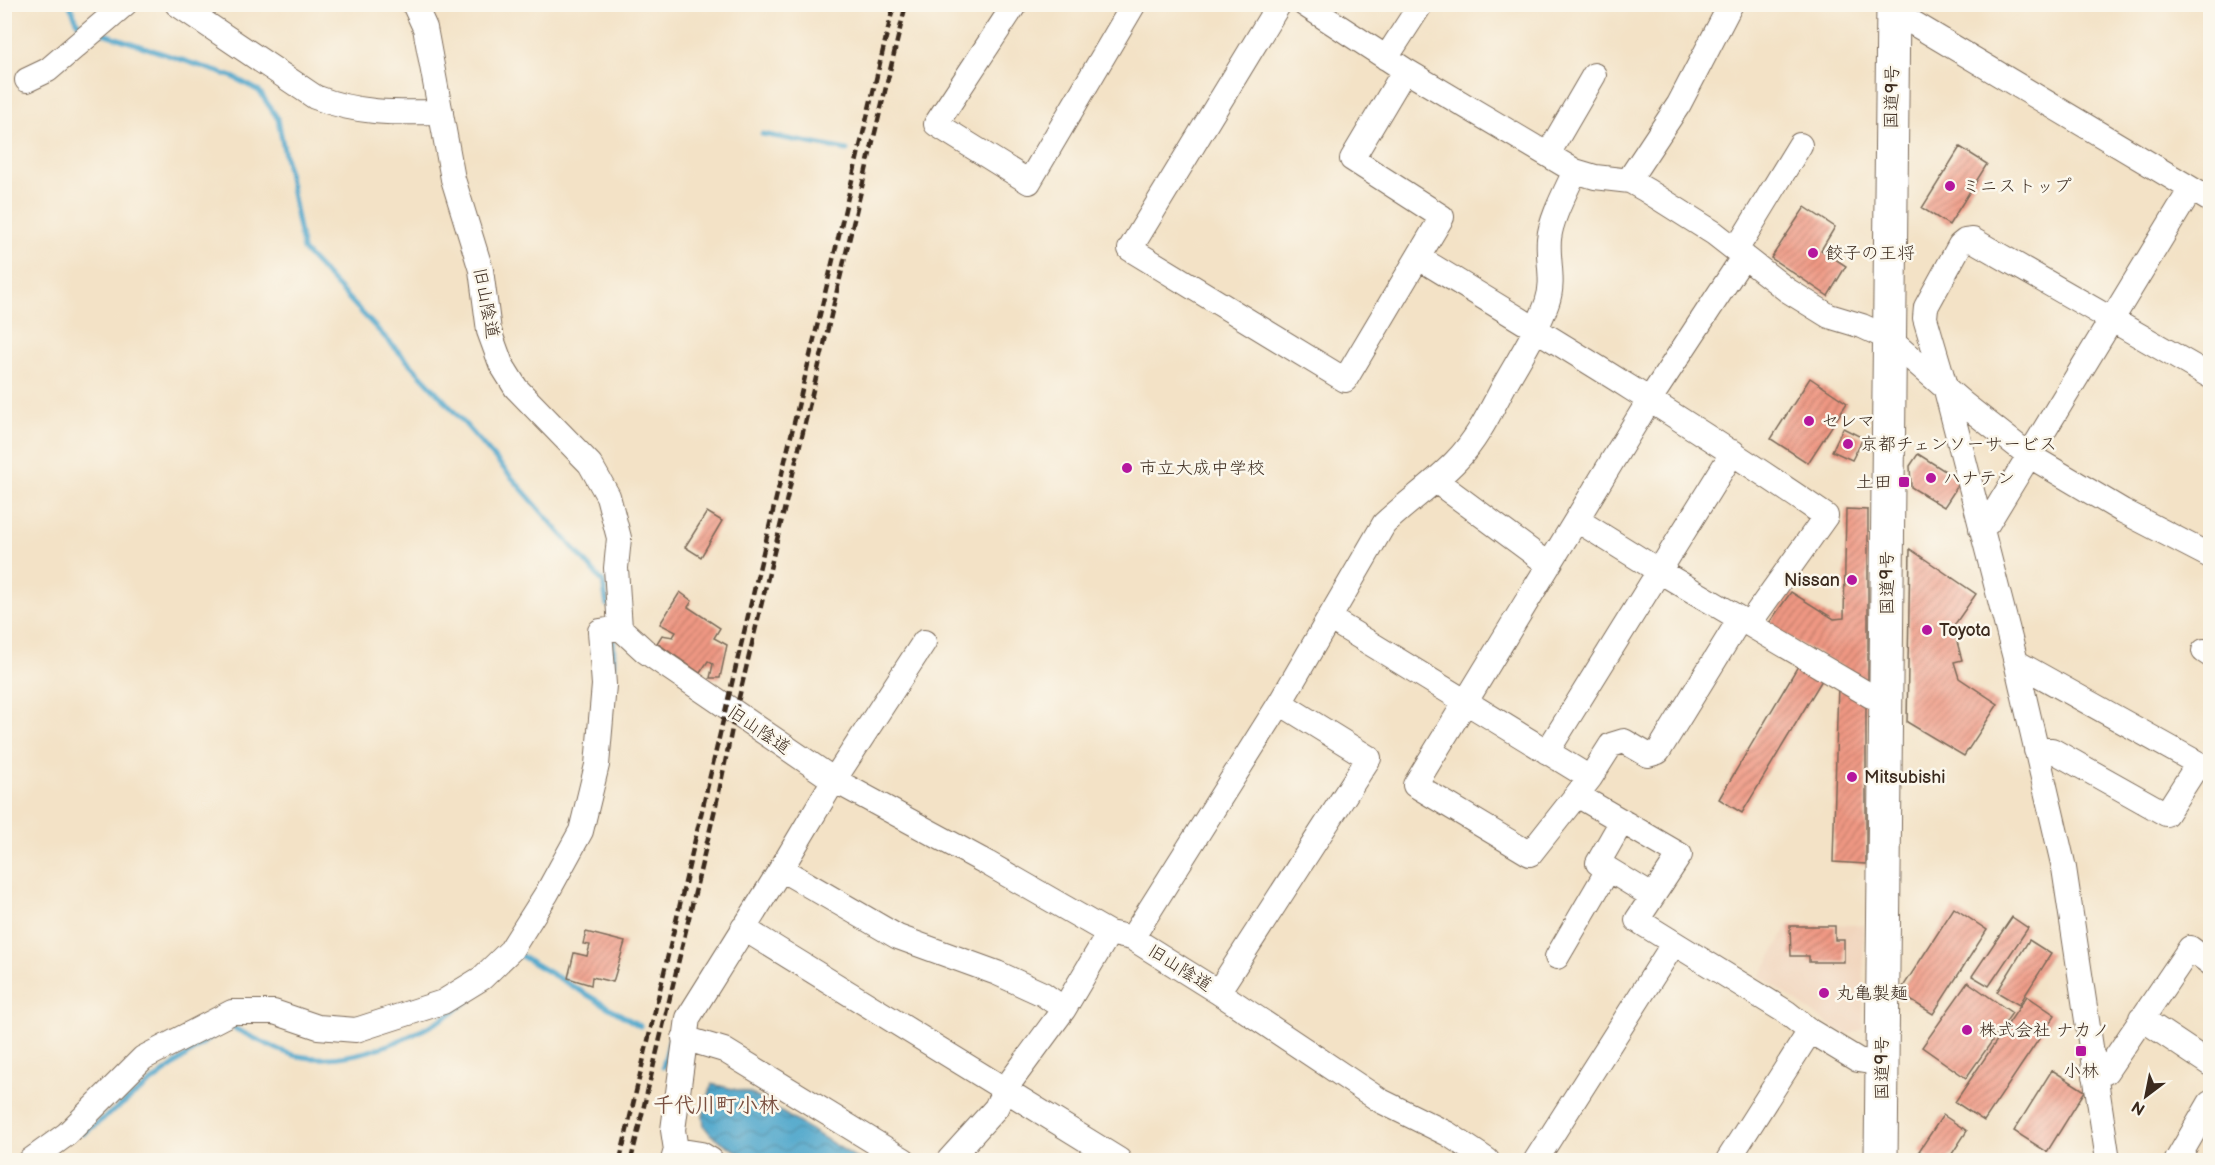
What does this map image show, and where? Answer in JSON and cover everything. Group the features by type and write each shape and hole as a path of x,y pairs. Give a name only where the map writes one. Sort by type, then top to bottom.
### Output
{"highway":[{"name":"国道9号","path":"1881,1161 1893,8"}],"street":[{"path":"27,80 48,70 125,4"},
{"path":"177,4 315,97 339,106 382,113 441,112"},
{"name":"旧山陰道","path":"414,4 425,28 453,179 481,270 489,331 501,364 516,388 590,464 608,496 620,538 616,568 620,628 645,651 834,780 987,863 1109,933 1132,938 1218,992 1380,1101 1448,1134 1487,1161"},
{"path":"1015,4 936,124 1029,182 1134,4"},
{"path":"1279,4 1130,249 1345,380 1442,217 1352,159 1421,4"},
{"path":"1304,4 1395,64 1575,171 1595,177 1630,182 1714,233 1787,290 1829,316 1862,326 1888,338 1965,405 2030,456 2114,506 2211,556"},
{"path":"1630,182 1632,175 1679,104 1731,4"},
{"path":"1893,8 2201,194 2111,321 2030,456 1988,523 1981,530"},
{"path":"1548,154 1594,75"},
{"path":"1419,258 1650,399 1733,452 1826,516 1745,622 1658,752 1648,755 1624,741 1611,745 1583,786 1530,854 1415,785 1548,564 1577,520 1650,399 1740,253 1800,145"},
{"path":"1132,938 1280,703 1384,524 1405,503 1436,481 1458,459 1480,428 1536,329 1548,301 1552,282 1548,240 1575,171"},
{"path":"2108,1161 2064,868 2016,662 1945,386 1925,318 1926,307 1960,245 1965,241 1973,240 2111,321 2211,376"},
{"path":"1547,752 1733,452"},
{"path":"1436,481 1548,564"},
{"path":"1577,520 1871,696 1886,698"},
{"path":"1329,618 1547,752 1622,821 1680,855 1637,920 1786,1012 1810,1031 1858,1060 1882,1064"},
{"path":"31,1161 67,1134 143,1058 232,1012 274,1012 318,1027 356,1030 443,1002 482,978 511,950 547,893 581,831 597,765 604,685 600,631 620,628"},
{"path":"711,1161 701,1154 674,1156 673,1130 688,1018 834,780 924,642"},
{"path":"2016,662 2204,767 2166,814 2052,750 2036,750"},
{"path":"1218,992 1369,758 1280,703"},
{"path":"1622,821 1598,863 1652,896"},
{"path":"781,869 898,938 997,973 1043,994 1064,1009"},
{"path":"1557,957 1608,870"},
{"path":"744,928 1119,1161"},
{"path":"949,1161 996,1108 1005,1089 1064,1009 1109,933"},
{"path":"1536,1161 1674,943"},
{"path":"2095,1076 2106,1072 2190,948 2211,963"},
{"path":"2141,1018 2211,1064"},
{"path":"1728,1161 1810,1031"},
{"path":"684,1038 724,1050 904,1161"},
{"path":"2177,1161 2211,1103"}],"shaded area":[{"name":"丸亀製麺","path":"1789,924 1864,925 1863,1027 1860,1030 1850,1034 1841,1033 1760,976"}],"water":[{"path":"712,1084 750,1093 860,1160 750,1160 711,1135 704,1126 703,1116"}],"building":[{"path":"1960,147 1987,164 1949,225 1922,208"},
{"path":"1805,207 1835,227 1821,250 1846,266 1828,296 1771,258"},
{"name":"セレマ","path":"1810,378 1847,403 1808,463 1771,439"},
{"name":"京都チェンソーサービス","path":"1843,428 1863,438 1852,460 1832,451"},
{"path":"1918,454 1961,481 1944,507 1911,487 1910,466"},
{"path":"1846,509 1868,510 1868,681 1767,626 1791,592 1834,619 1844,618"},
{"path":"707,512 722,521 701,557 685,547"},
{"path":"1910,549 1976,594 1953,627 1962,660 1954,662 1959,678 1998,704 1964,756 1907,722"},
{"path":"680,592 692,601 688,607 720,628 714,638 727,645 720,678 710,678 713,664 708,661 700,673 657,643 662,635 673,637 676,632 660,624"},
{"path":"1801,661 1825,675 1742,813 1719,799"},
{"path":"1838,684 1866,701 1866,864 1833,862"},
{"path":"1954,908 1987,930 1933,1014 1899,993"},
{"path":"2012,917 2028,928 1989,986 1972,976"},
{"path":"1790,926 1835,926 1835,940 1844,940 1844,962 1809,962 1809,956 1791,956"},
{"path":"586,932 625,942 613,982 592,977 591,985 568,978 574,953 587,956 590,945 583,944"},
{"path":"2029,940 2051,954 2019,1005 1997,992"},
{"name":"株式会社 ナカノ","path":"1968,982 2012,1013 1966,1078 1922,1047"},
{"path":"2027,996 2055,1015 1984,1121 1955,1102"},
{"path":"2052,1070 2085,1091 2047,1152 2014,1131"},
{"path":"1943,1115 1967,1131 1948,1160 1933,1160 1919,1151"}],"waterway":[{"path":"69,4 79,25 87,28"},
{"path":"102,33 233,77 259,91 278,119 303,250 444,400 603,582 607,605"},
{"path":"762,134 847,150"},
{"path":"613,635 614,668"},
{"path":"518,954 640,1026"},
{"path":"83,1134 227,1025 298,1056 320,1058 343,1056 367,1052 413,1035 472,998"},
{"path":"663,1067 671,1035"}],"railway":[{"path":"620,1160 894,4"},
{"path":"631,1160 719,792 735,714 906,4"}],"place":[{"name":"ミニストップ","path":"1950,186"},
{"name":"餃子の王将","path":"1813,253"},
{"name":"セレマ","path":"1809,421"},
{"name":"京都チェンソーサービス","path":"1848,444"},
{"name":"市立大成中学校","path":"1127,468"},
{"name":"ハナテン","path":"1931,478"},
{"name":"土田","path":"1904,482"},
{"name":"Nissan","path":"1852,580"},
{"name":"Toyota","path":"1927,630"},
{"name":"Mitsubishi","path":"1852,777"},
{"name":"丸亀製麺","path":"1824,993"},
{"name":"株式会社 ナカノ","path":"1967,1030"},
{"name":"小林","path":"2081,1051"}],"district":[{"name":"千代川町小林","path":"716,1105"}]}
